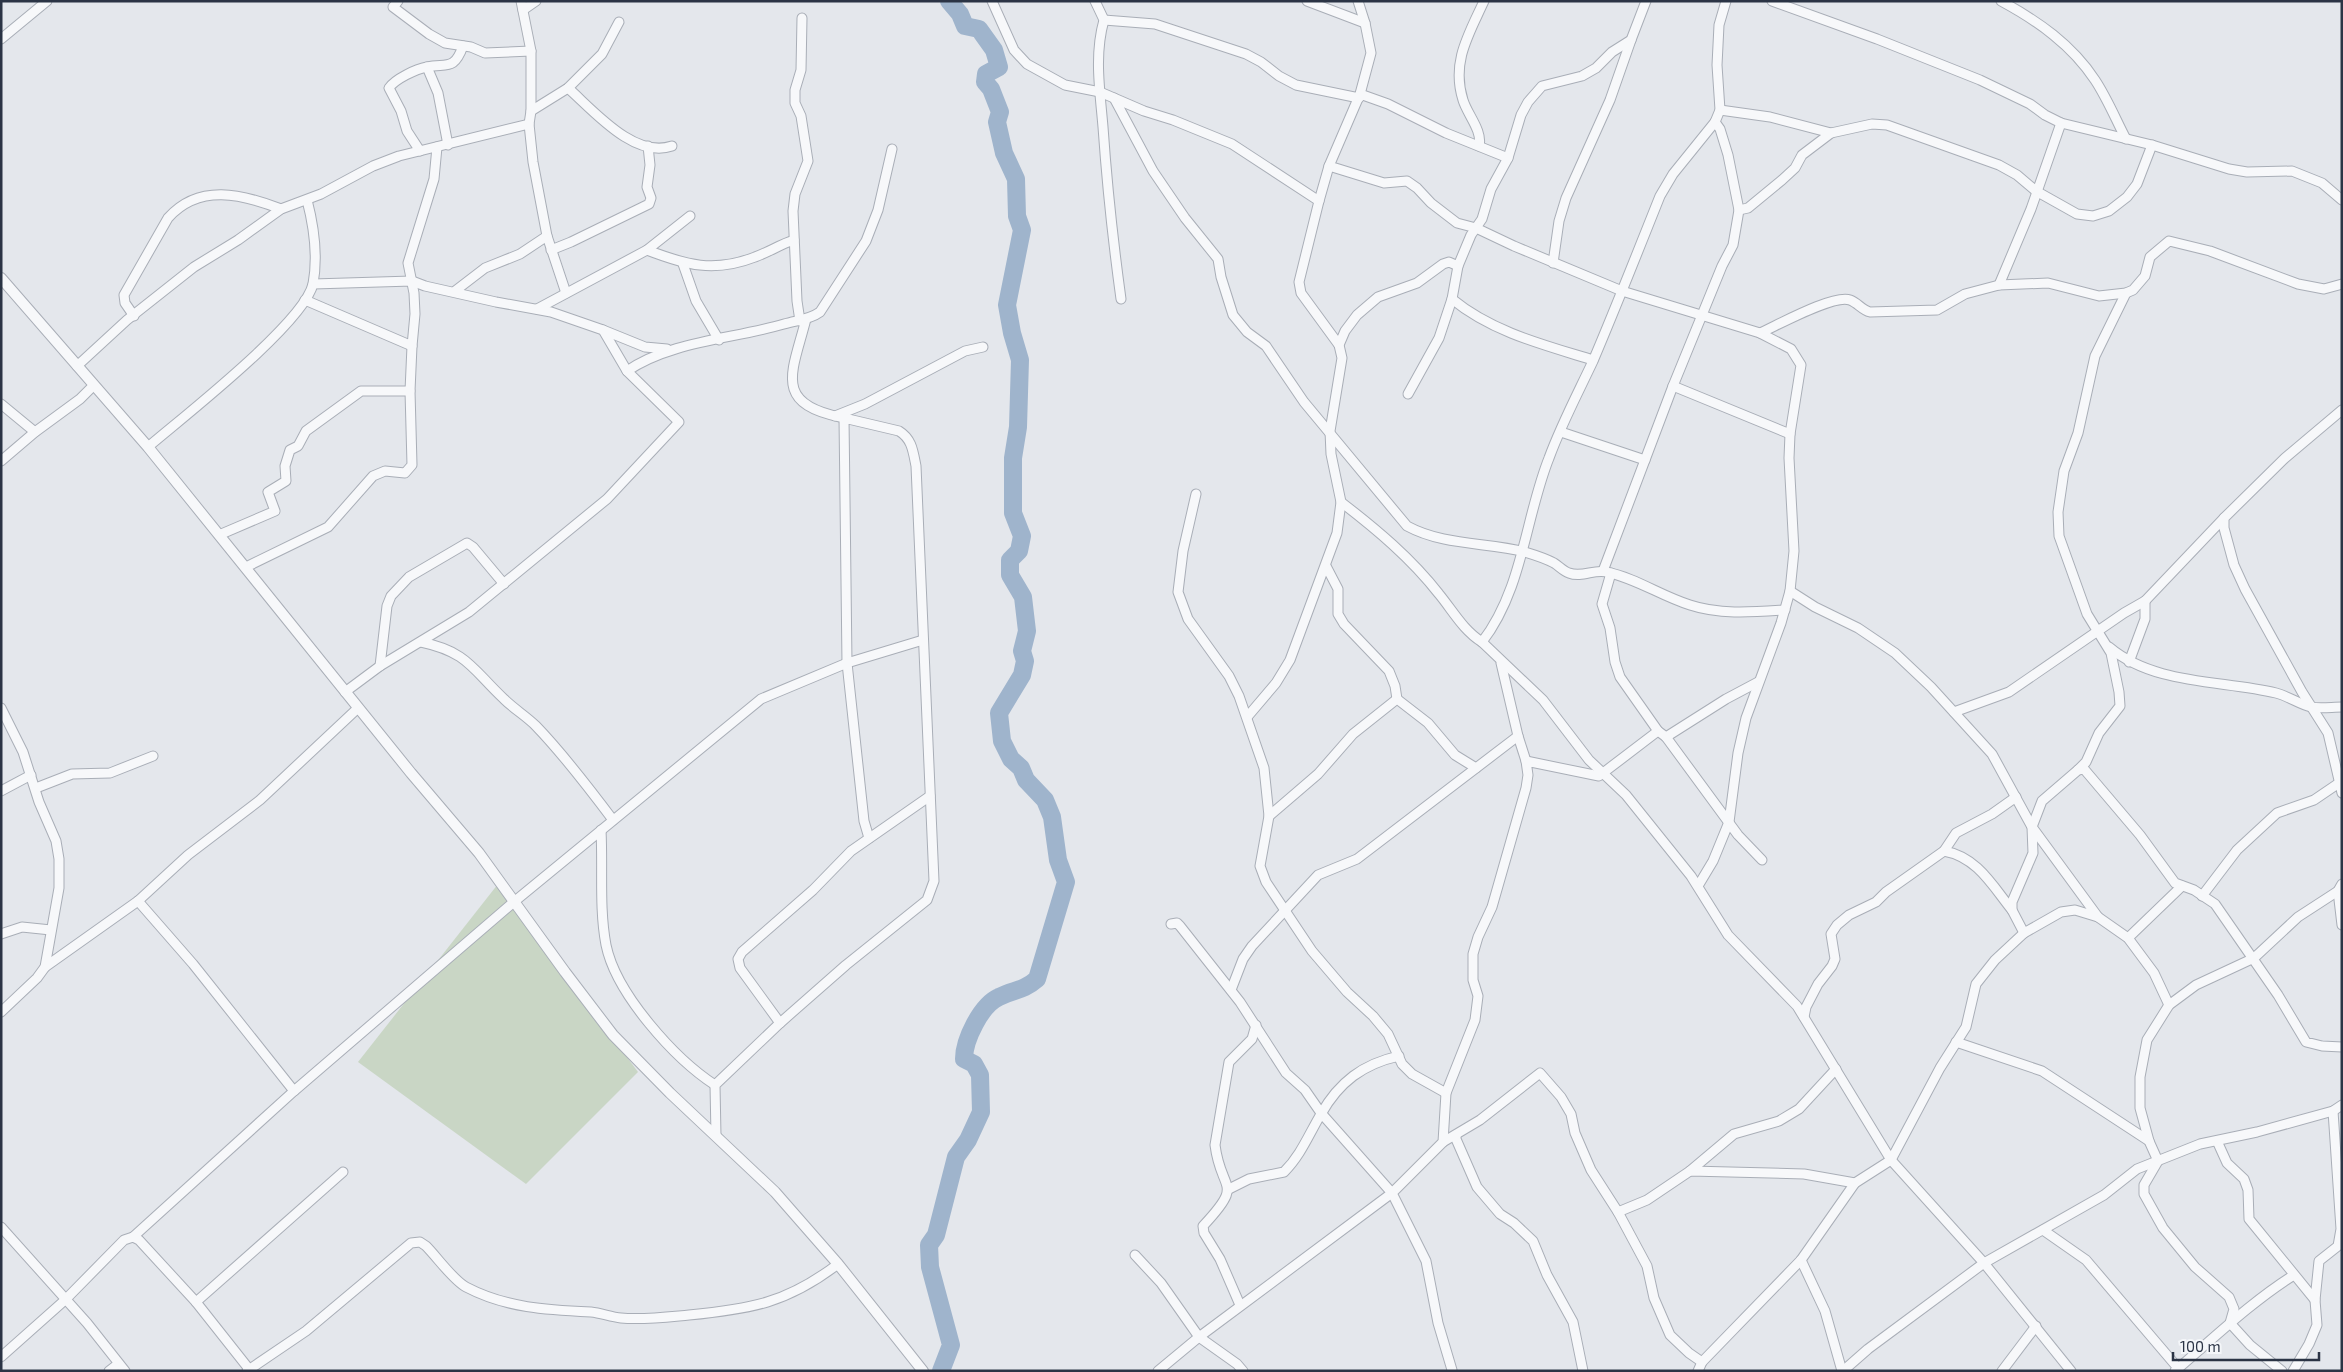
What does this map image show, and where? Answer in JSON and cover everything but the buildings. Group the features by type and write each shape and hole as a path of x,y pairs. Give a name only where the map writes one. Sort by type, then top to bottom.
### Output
{"street":[{"path":"1,39 47,1"},
{"path":"398,1 393,7 429,34 445,43 485,53 531,50"},
{"path":"536,1 522,6 531,50 531,111 529,124 533,162 547,236 566,293"},
{"path":"992,1 1014,50 1027,64 1066,85 1100,92 1144,111 1173,120 1232,144 1319,201"},
{"path":"1095,1 1104,20 1098,42 1100,92 1110,224 1121,299"},
{"path":"1307,1 1365,22"},
{"path":"1248,716 1276,683 1290,660 1337,533 1341,502 1331,454 1330,431 1342,358 1339,345 1301,294 1300,282 1329,166 1360,96 1370,53 1365,22 1358,1"},
{"path":"1480,146 1479,136 1462,99 1459,71 1460,52 1484,1"},
{"path":"1553,263 1559,221 1566,198 1610,100 1646,1"},
{"path":"1482,642 1498,615 1523,552 1548,458 1593,360 1660,196 1673,174 1715,122 1720,110 1717,65 1718,26 1726,1"},
{"path":"1772,1 1877,39 1928,61 1980,80 2030,104 2045,115 2061,122 2152,145 2229,169 2247,172 2292,171 2322,183 2342,200"},
{"path":"2001,1 2032,18 2069,48 2096,81 2126,139"},
{"path":"716,1136 715,1085 780,1023 846,965 927,900 934,881 916,466 911,442 899,431 811,409 796,396 792,387 803,320 796,301 795,194 808,161 801,116 795,103 795,90 801,70 802,18"},
{"path":"1104,20 1155,24 1246,54 1296,85 1360,96 1388,104 1446,133 1508,158"},
{"path":"531,111 568,88 602,54 619,22"},
{"path":"1408,394 1439,338 1452,299 1458,266 1482,219 1491,189 1508,158 1521,115 1535,92 1551,82 1582,76 1596,68 1612,52 1631,40"},
{"path":"420,151 407,131 402,111 389,88 415,71 427,67 447,67 459,57 463,46"},
{"path":"427,67 438,94 448,144"},
{"path":"568,88 622,137 662,149 672,146"},
{"path":"1114,98 1153,171 1185,218 1218,259 1221,277 1233,315 1247,332 1266,346 1304,402 1407,526 1418,532 1456,542 1523,552 1554,563 1567,573 1577,576 1607,572 1632,579 1692,606 1751,612 1785,610"},
{"path":"1720,110 1770,117 1831,133 1872,124 1886,125 1999,166 2018,175 2036,191 2077,214 2092,216 2109,211 2127,197 2137,184 2152,145"},
{"path":"1715,122 1720,129 1728,156 1739,210 1732,245 1673,386 1645,460 1607,572 1602,604 1610,628 1615,662 1620,677 1738,835 1762,860"},
{"path":"1999,285 2031,209 2061,122"},
{"path":"77,366 194,267 238,240 281,209 307,200 374,166 399,156 529,124"},
{"path":"1739,210 1748,208 1782,180 1795,168 1802,155 1831,133"},
{"path":"551,250 651,202 648,187 650,166 648,146"},
{"path":"246,567 315,536 328,527 373,476 385,471 400,474 409,470 412,465 410,391 415,322 412,281 409,270 410,257 434,179 437,147"},
{"path":"627,371 645,359 669,349 719,340 803,320 820,312 866,241 878,210 892,148"},
{"path":"1329,166 1384,183 1407,181 1457,223 1476,228 1553,263 1622,291 1760,333 1791,350 1801,365 1790,434 1789,458 1794,551 1790,591 1746,718 1738,753 1730,822 1713,862 1698,886"},
{"path":"134,316 125,303 124,295 168,218 177,208 203,197 228,194 254,198 281,209"},
{"path":"148,447 280,331 306,300 312,284 315,238 307,200"},
{"path":"537,308 647,250 690,216"},
{"path":"454,291 485,268 520,254 547,236"},
{"path":"647,250 683,264 707,266 739,262 794,240"},
{"path":"1760,333 1827,302 1851,300 1863,310 1870,312 1927,312 1945,306 1965,294 1999,285 2048,283 2098,296 2126,293 2132,290 2145,276 2150,257 2169,241 2210,251 2298,284 2324,290 2342,284"},
{"path":"1339,345 1345,331 1370,301 1417,283 1443,264 1449,262 1458,266"},
{"path":"683,264 692,291 719,340"},
{"path":"1,278 148,447 358,708 479,853 565,972 613,1034 670,1093 762,1178 838,1264 923,1371"},
{"path":"312,284 412,281 425,286 496,302 537,308 604,330 646,347 669,349"},
{"path":"2012,910 2012,902 2033,853 2032,827 2042,801 2086,762 2099,733 2120,706 2118,680 2111,653 2087,614 2059,536 2058,512 2064,471 2078,434 2095,356 2126,293"},
{"path":"1452,299 1481,321 1556,349 1593,360"},
{"path":"306,300 412,346"},
{"path":"345,692 380,666 469,612 504,584 607,498 679,422 627,371 604,330"},
{"path":"840,417 965,351 983,347"},
{"path":"1,461 35,432 80,399 94,385"},
{"path":"1673,386 1790,434"},
{"path":"219,535 273,513 275,509 268,492 286,481 284,466 290,450 298,446 306,431 344,402 366,390 410,391"},
{"path":"1,404 35,432"},
{"path":"1954,712 2009,692 2096,631 2145,601 2224,518 2285,458 2342,410"},
{"path":"840,417 847,663 864,821 869,838"},
{"path":"1561,432 1645,460"},
{"path":"1196,494 1183,551 1178,592 1188,619 1229,676 1248,716 1264,768 1269,816 1260,866 1266,882 1312,951 1347,992 1373,1016 1388,1034 1402,1064 1412,1074 1446,1093"},
{"path":"1341,502 1397,548 1439,593 1471,635 1482,642 1501,663 1543,700 1589,760 1604,773 1644,818 1698,886 1728,935 1797,1006 1891,1160 1984,1263 2071,1371"},
{"path":"2224,518 2229,546 2241,581 2311,707 2328,733 2342,793"},
{"path":"380,666 387,606 391,596 409,577 467,543 473,547 504,584"},
{"path":"1326,566 1338,588 1338,614 1344,624 1389,671 1396,686 1397,699 1428,723 1455,755 1476,768"},
{"path":"1790,591 1815,607 1858,628 1895,653 1954,712 1975,738 1992,754 2032,827 2098,917"},
{"path":"2129,662 2145,619 2145,601"},
{"path":"1,1357 65,1300 124,1240 133,1237 294,1091 515,901 761,699 847,663 923,640"},
{"path":"2102,640 2129,662 2207,683 2277,693 2311,707 2342,707"},
{"path":"421,642 469,661 505,700 536,725 580,776 613,820"},
{"path":"1443,1142 1446,1093 1475,1020 1478,996 1473,980 1473,954 1478,937 1492,907 1528,775 1501,663"},
{"path":"1526,761 1595,777 1662,734 1758,682"},
{"path":"1269,816 1318,774 1353,734 1397,699"},
{"path":"1,708 15,734 56,841 59,859 59,888 45,967"},
{"path":"1,1012 37,978 45,967 138,901 188,855 260,800 358,708"},
{"path":"1230,990 1243,959 1252,946 1318,874 1357,859 1518,736"},
{"path":"36,788 72,774 110,773 153,756"},
{"path":"2078,770 2088,771 2140,835 2174,883 2215,904 2254,958 2306,1042 2322,1046 2342,1047"},
{"path":"1,791 31,776"},
{"path":"2202,896 2237,850 2278,813 2314,800 2339,783"},
{"path":"780,1023 740,968 738,960 742,952 813,890 851,851 930,796"},
{"path":"1804,1017 1806,1007 1818,984 1835,959 1831,934 1836,925 1849,915 1876,902 1886,892 1944,851 1956,833 1992,814 2016,797"},
{"path":"601,830 604,927 612,963 628,992 659,1036 694,1072 715,1085"},
{"path":"1944,851 1959,854 1974,864 2012,910 2024,932"},
{"path":"2128,938 2182,886"},
{"path":"2340,888 2342,925"},
{"path":"2158,1161 2149,1141 2140,1108 2140,1077 2147,1040 2169,1005 2196,985 2254,958 2298,917 2340,888"},
{"path":"138,901 193,964 294,1091"},
{"path":"1158,1371 1240,1305 1392,1193 1443,1142 1480,1120 1540,1073 1561,1097 1571,1114 1575,1134 1591,1170 1618,1212 1647,1266 1654,1298 1670,1335 1700,1366 1801,1260 1855,1183 1891,1160 1940,1068 1966,1026 1976,984 1995,960 2024,932 2061,912 2075,910 2098,917 2128,938 2154,973 2169,1005"},
{"path":"1171,924 1177,923 1180,926 1256,1025 1278,1062 1392,1193 1426,1261 1438,1323 1452,1370"},
{"path":"1,934 22,926 51,930"},
{"path":"1240,1305 1220,1259 1204,1232 1203,1226 1226,1200 1229,1189 1215,1145 1225,1095 1227,1068 1233,1057 1252,1038 1256,1025"},
{"path":"1956,1042 2042,1071 2149,1141"},
{"path":"1229,1189 1249,1179 1284,1172 1304,1146 1334,1092 1352,1077 1376,1062 1399,1056"},
{"path":"1618,1212 1647,1200 1690,1171 1734,1134 1779,1121 1799,1109 1836,1070"},
{"path":"1801,1260 1825,1312 1842,1371 1868,1349 1984,1263 2104,1195 2137,1169 2200,1144 2217,1142 2333,1111 2342,1105"},
{"path":"2293,1371 2309,1344 2316,1325 2315,1300 2319,1261 2340,1247 2340,1201 2333,1111"},
{"path":"1456,1135 1456,1139 1478,1187 1500,1214 1514,1223 1533,1241 1547,1275 1573,1322 1583,1371"},
{"path":"2217,1142 2227,1162 2244,1179 2248,1190 2249,1219 2315,1300"},
{"path":"2158,1161 2144,1185 2144,1194 2163,1228 2195,1267 2229,1298 2234,1309 2230,1323"},
{"path":"1690,1171 1804,1174 1855,1183"},
{"path":"196,1302 343,1172"},
{"path":"1,1227 107,1347 122,1367 110,1371"},
{"path":"2043,1230 2086,1260 2177,1369 2213,1340 2230,1323 2294,1276"},
{"path":"133,1237 139,1240 196,1302 248,1370 306,1331 411,1243 420,1242 426,1246 464,1286 486,1296 558,1312 594,1312 621,1318 654,1318 726,1312 775,1301 814,1282 838,1264"},
{"path":"1135,1255 1160,1283 1198,1337 1237,1364 1243,1371"},
{"path":"2230,1323 2250,1345 2282,1371"},
{"path":"2002,1371 2036,1326"}],"green space":[{"path":"498,884 638,1072 526,1184 358,1062"}],"waterway":[{"path":"941,1371 951,1345 930,1267 929,1245 936,1235 956,1157 968,1140 981,1112 980,1075 974,1064 964,1059 967,1042 980,1015 992,1001 1004,994 1027,986 1037,979 1066,882 1058,860 1052,817 1045,800 1026,780 1021,768 1011,759 1002,741 999,713 1022,675 1025,661 1022,651 1027,631 1023,597 1010,575 1010,560 1019,551 1022,536 1013,513 1013,458 1018,427 1020,360 1012,333 1007,305 1022,230 1017,216 1016,179 1004,153 997,122 1000,112 991,89 985,82 986,74 999,67 994,50 979,29 965,26 960,14 949,1"}]}
